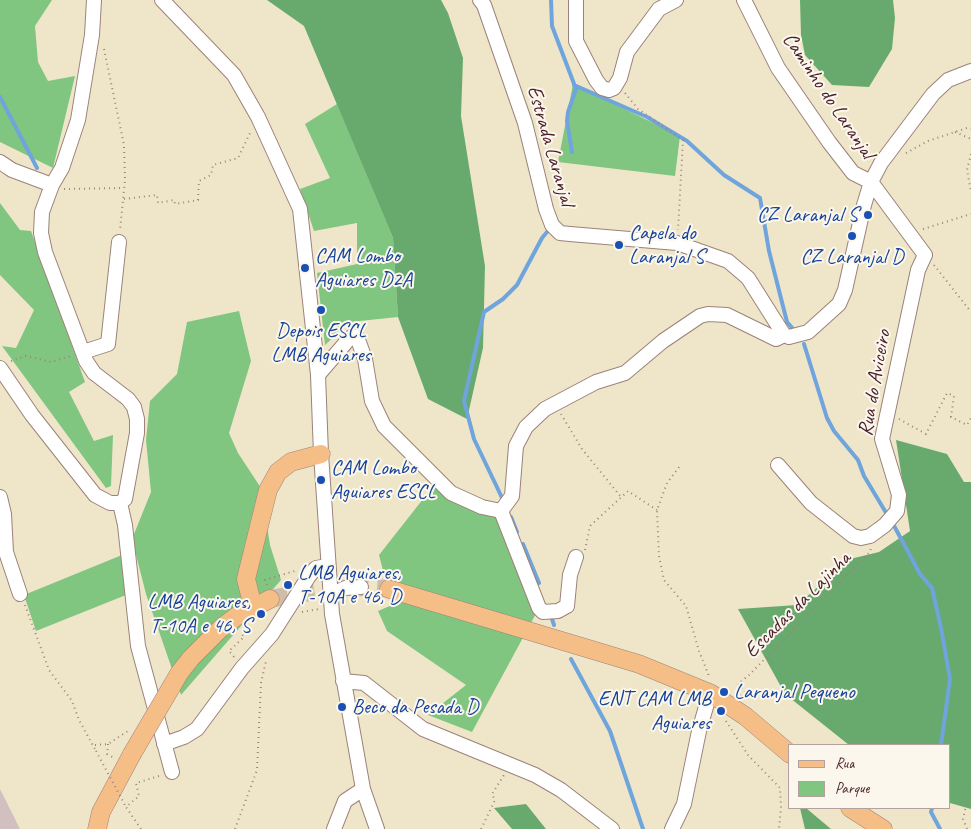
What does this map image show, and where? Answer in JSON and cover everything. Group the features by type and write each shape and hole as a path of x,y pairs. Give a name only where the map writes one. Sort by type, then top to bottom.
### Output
{"main road":[{"path":"254,607 246,579 268,490 278,472 291,462 321,454"},
{"path":"388,589 639,664 702,690 752,722 788,752"},
{"path":"97,829 101,812 124,757 180,672 220,629 254,607 272,592"},
{"path":"852,809 883,829"}],"street":[{"path":"4,365 32,415 95,495 110,504 120,503 124,499 126,490 137,419 134,407 128,399 94,373 83,352 45,252 41,233 42,212 62,168 78,120 92,29 94,0"},
{"path":"162,0 234,75 258,117 300,209 318,375 328,601 363,789 377,829"},
{"name":"Estrada Laranjal","path":"480,0 484,5 525,123 546,209 552,225 560,232 570,234 677,243 728,261 740,269 784,335"},
{"path":"576,0 576,41 602,88 609,90 618,81 627,52 659,8 676,0"},
{"name":"Caminho do Laranjal","path":"745,1 778,68 829,142 853,173 871,182"},
{"path":"501,511 512,496 516,446 520,437 535,417 556,403 596,382 625,373 663,341 700,316 708,314 727,315 770,336 776,338 784,335 789,337 808,332 839,304 845,290 864,204 871,182 881,164 933,94 948,80 971,71"},
{"path":"0,162 12,170 52,187"},
{"path":"871,182 925,255"},
{"path":"83,352 108,344 119,242"},
{"name":"Rua do Aviceiro","path":"870,536 891,519 898,504 896,483 882,439 918,270 925,255"},
{"path":"318,375 348,340 353,336 357,337 365,359 372,401 384,426 451,493 482,507 501,511"},
{"path":"778,465 798,490 826,517 853,536 861,538 870,536"},
{"path":"0,497 4,514 3,557 20,594"},
{"path":"120,503 125,525 138,646 164,744 168,773"},
{"path":"501,511 539,608 543,612 558,611 567,606 570,575 576,557"},
{"path":"164,744 184,737 197,729 242,668 274,631 309,576 316,568 327,566"},
{"path":"328,601 345,588 361,587"},
{"path":"343,681 364,683 423,729 511,765 561,790 612,829"},
{"path":"672,829 684,804 699,731 702,690"},
{"path":"334,829 345,801 363,789"}],"path":[{"path":"92,29 103,46 124,145 124,188 119,242"},
{"path":"618,81 638,110 683,140 677,243"},
{"path":"123,199 157,195 158,203 174,200 175,204 198,200 199,181 211,175 213,165 238,158 258,117"},
{"path":"881,164 891,161 928,140 971,129"},
{"path":"955,132 971,139"},
{"path":"971,154 967,170 971,192"},
{"path":"52,187 124,188"},
{"path":"907,230 919,231 971,214"},
{"path":"925,255 971,312"},
{"path":"4,365 26,356 51,362 83,352"},
{"path":"887,413 926,434 947,393 954,396 951,417 968,425 971,418"},
{"path":"556,403 582,449 621,497"},
{"path":"679,467 667,483 657,510 659,556 664,580 686,606 699,651 710,676 702,690"},
{"path":"576,557 584,556 590,526 628,491 657,510"},
{"name":"Escadas da Lajinha","path":"738,698 745,692 738,684 870,552 870,536"},
{"path":"272,592 265,580 300,570"},
{"path":"20,594 49,670 72,701 79,720 95,745 96,751 126,807 142,829"},
{"path":"304,611 328,601"},
{"path":"230,650 244,637 237,629"},
{"path":"235,829 257,770 261,683 267,659"},
{"path":"735,725 724,717 729,728 748,755 780,788 782,807 779,829"},
{"path":"95,745 108,744 133,728"},
{"path":"108,744 107,754 124,757"},
{"path":"481,829 495,800 492,794 511,765"},
{"path":"126,807 139,796 136,783 168,773"},
{"path":"967,829 963,819 971,784"}],"shaded area":[{"path":"0,789 20,829 0,829"}],"green space":[{"path":"0,0 52,0 35,26 38,62 48,81 75,76 53,168 0,142"},
{"path":"267,0 441,0 448,13 463,58 461,116 485,266 483,348 467,419 428,399 398,317 393,238 304,26"},
{"path":"800,0 893,0 895,18 892,49 869,87 832,85 805,55 801,35"},
{"path":"573,84 680,136 675,176 558,162"},
{"path":"337,104 393,238 398,317 350,322 325,345 317,273 357,264 357,223 314,231 300,189 330,178 305,124"},
{"path":"0,203 20,230 31,231 85,382 69,392 94,441 113,435 111,486 106,488 2,346 16,348 34,310 0,275"},
{"path":"239,311 251,361 229,433 238,453 261,488 270,545 281,580 181,695 146,594 132,539 151,492 146,440 150,401 177,374 187,322"},
{"path":"896,440 947,454 964,482 971,482 971,809 951,803 951,744 848,744 785,694 738,609 797,605 850,559 879,552 910,531"},
{"path":"438,480 497,511 539,608 472,732 428,715 466,685 387,631 378,611 392,605 379,555"},
{"path":"122,555 126,595 36,631 24,595"},
{"path":"526,804 546,829 512,829 494,808"},
{"path":"800,809 807,809 831,829 805,829"}],"waterway":[{"path":"551,0 552,26 576,89 567,121 572,152"},
{"path":"574,85 647,117 687,141 724,175 760,198 769,251 787,322 794,330"},
{"path":"0,97 37,168"},
{"path":"504,502 474,439 464,401 484,312 503,299 517,285 547,232"},
{"path":"804,344 827,418 834,431 858,460 864,476 888,516"},
{"path":"511,517 517,532"},
{"path":"892,522 920,574 932,588 941,628 950,679 941,744"},
{"path":"523,544 539,583"},
{"path":"552,619 554,625"},
{"path":"571,659 610,731 643,829"},
{"path":"932,809 931,812 940,829"}],"tunnel":[{"path":"270,599 327,589 365,587 389,589"}],"place":[{"name":"CZ Laranjal S","path":"868,215"},
{"name":"CZ Laranjal D","path":"852,236"},
{"name":"Capela do Laranjal S","path":"619,245"},
{"name":"CAM Lombo Aguiares D2A","path":"305,268"},
{"name":"Depois ESCL LMB Aguiares","path":"321,310"},
{"name":"CAM Lombo Aguiares ESCL","path":"321,480"},
{"name":"LMB Aguiares, T-10A e 46, D","path":"288,585"},
{"name":"LMB Aguiares, T-10A e 46, S","path":"261,614"},
{"name":"Laranjal Pequeno","path":"724,692"},
{"name":"Beco da Pesada D","path":"342,707"},
{"name":"ENT CAM LMB Aguiares","path":"721,711"}]}
